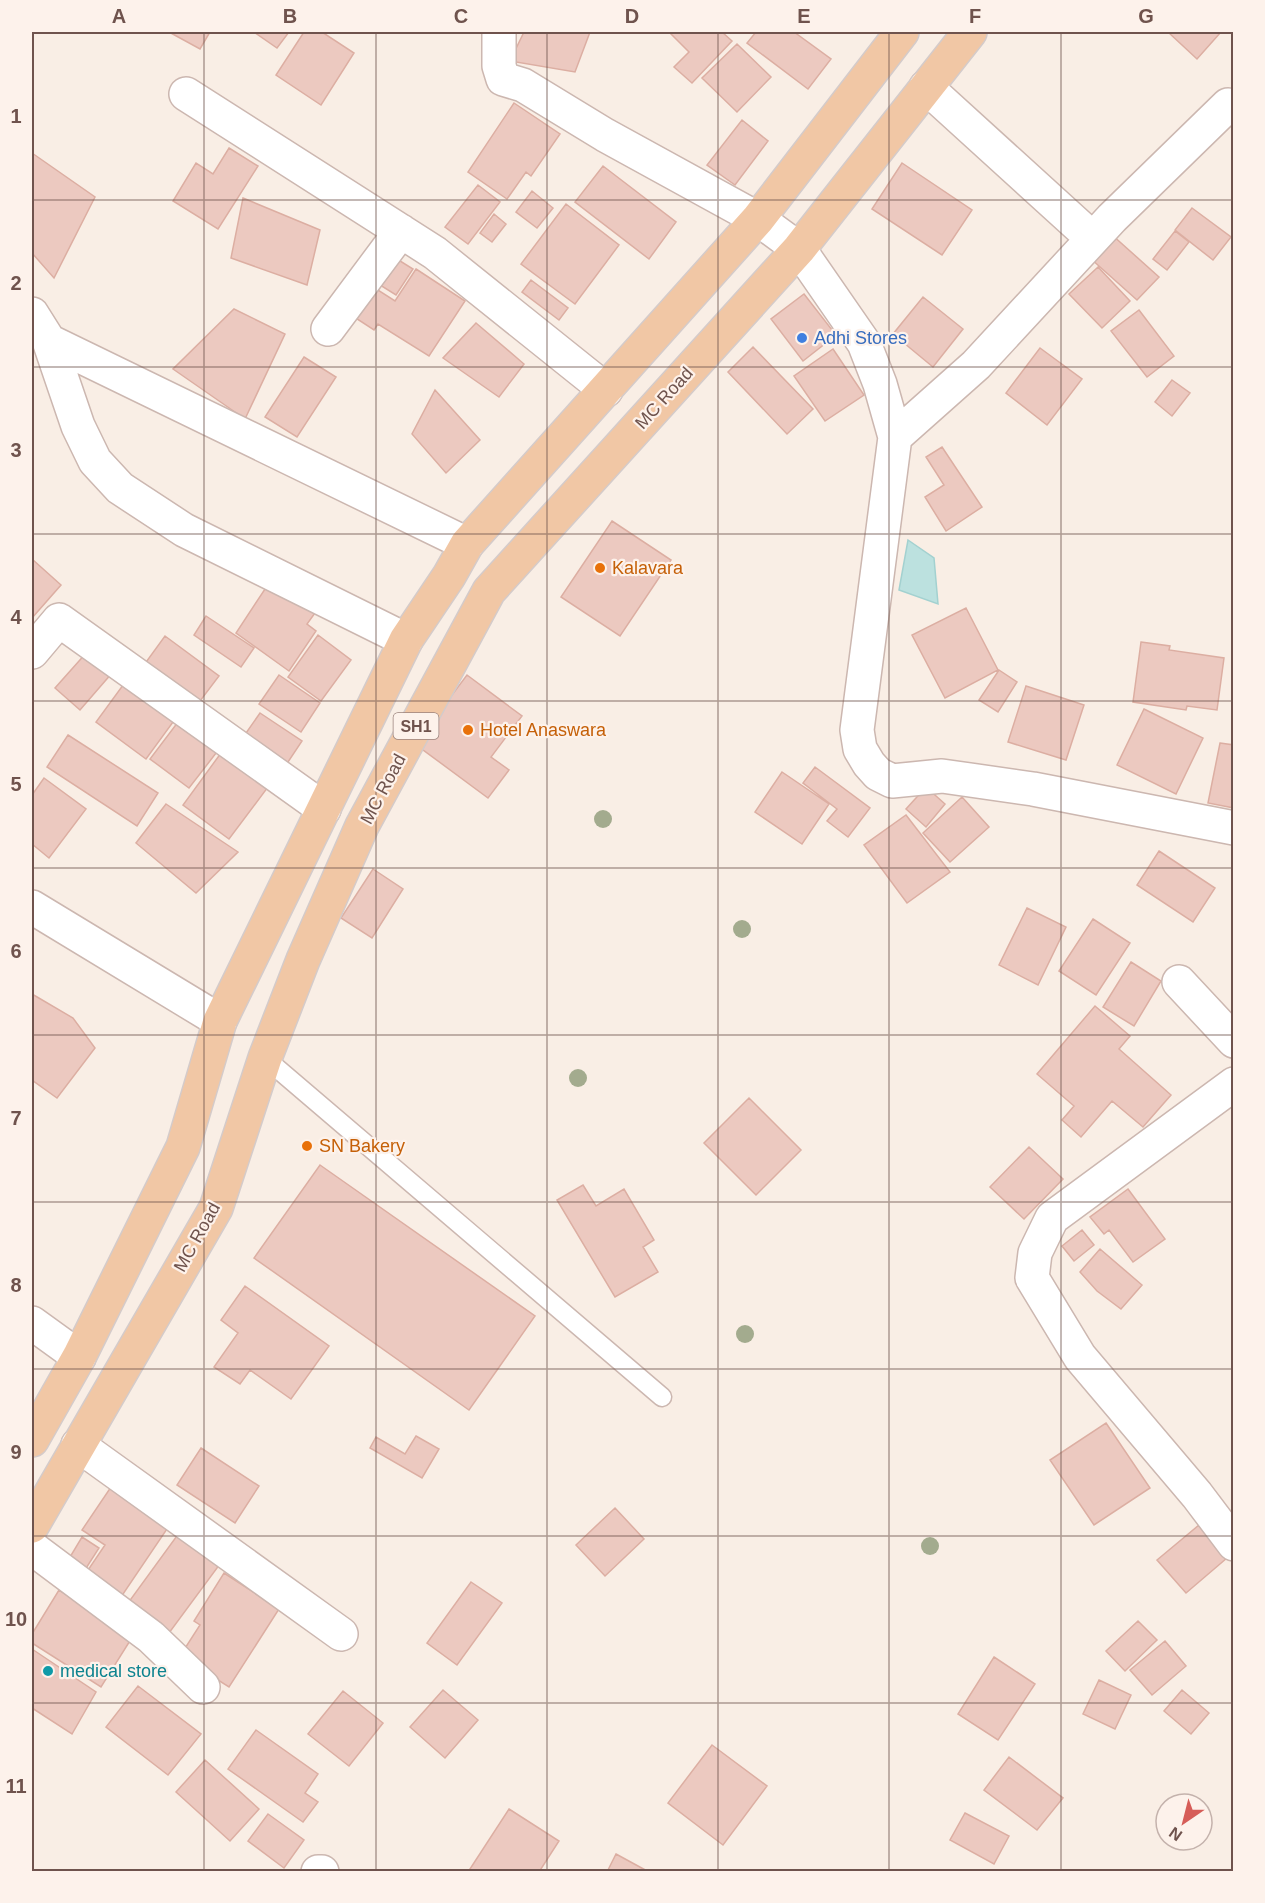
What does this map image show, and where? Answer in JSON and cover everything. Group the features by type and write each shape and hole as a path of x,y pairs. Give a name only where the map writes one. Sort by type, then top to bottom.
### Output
{"main road":[{"name":"SH1","path":"32,1440 79,1357 183,1147 220,1021 406,640 449,576 467,544 758,219 902,32"},
{"name":"MC Road","path":"32,1526 216,1208 265,1058 303,960 362,826 489,591 799,249 970,32"},
{"path":"324,809 362,826"}],"street":[{"path":"499,32 499,66 503,79 523,86 605,135 758,219 799,249 864,343 880,384 895,437 857,730 860,749 868,764 878,774 892,781 942,776 1033,789 1233,828"},
{"path":"926,87 1092,238"},
{"path":"186,94 435,253 606,390"},
{"path":"895,437 976,365 1092,238 1228,105"},
{"path":"328,329 401,231"},
{"path":"40,328 467,544"},
{"path":"40,328 78,426 95,461 120,488 184,530 406,640"},
{"path":"32,652 59,620 324,809"},
{"path":"32,907 220,1021"},
{"path":"1179,982 1233,1041"},
{"path":"1233,1083 1052,1218 1035,1253 1032,1278 1080,1358 1197,1495 1233,1544"},
{"path":"32,1323 79,1357"},
{"path":"78,1445 341,1634"},
{"path":"32,1548 151,1637 203,1687"}],"lane":[{"path":"265,1058 662,1397"}],"water":[{"path":"908,540 934,558 938,604 899,590"}],"building":[{"path":"169,32 210,32 200,49"},
{"path":"254,32 289,32 277,48"},
{"path":"304,32 322,32 354,53 321,105 276,75"},
{"path":"524,32 590,32 575,72 510,61"},
{"path":"669,32 722,32 732,41 692,83 674,67 689,52"},
{"path":"756,32 794,32 831,59 808,89 747,43"},
{"path":"1168,32 1221,32 1197,59"},
{"path":"737,44 771,77 737,112 702,78"},
{"path":"514,103 560,134 531,176 526,172 507,199 468,172"},
{"path":"742,120 768,141 735,185 707,165"},
{"path":"229,148 258,166 218,229 173,201 196,163 213,174"},
{"path":"32,153 95,197 54,278 32,253"},
{"path":"902,163 972,210 942,255 872,209"},
{"path":"603,166 676,222 649,259 575,202"},
{"path":"478,185 500,202 468,244 445,227"},
{"path":"532,191 553,208 537,228 516,212"},
{"path":"243,198 320,230 307,285 231,258"},
{"path":"566,204 619,245 575,304 521,264"},
{"path":"1192,208 1231,237 1213,260 1175,230"},
{"path":"494,214 506,224 492,242 480,233"},
{"path":"1175,231 1189,242 1167,270 1153,259"},
{"path":"1111,234 1159,277 1137,300 1090,258"},
{"path":"389,254 413,269 396,295 372,280"},
{"path":"1098,267 1130,301 1102,328 1069,294"},
{"path":"416,269 465,301 429,356 378,324 374,330 348,313 367,283 395,301"},
{"path":"531,280 568,308 559,320 522,292"},
{"path":"804,294 836,335 803,361 771,319"},
{"path":"923,297 963,329 933,367 893,334"},
{"path":"234,309 285,334 245,419 173,369"},
{"path":"1139,310 1174,356 1147,377 1111,331"},
{"path":"476,323 524,364 499,397 443,358"},
{"path":"753,347 813,409 787,434 728,372"},
{"path":"1040,348 1082,379 1047,425 1006,393"},
{"path":"833,349 864,395 825,421 794,376"},
{"path":"304,357 336,377 297,437 265,417"},
{"path":"1172,380 1190,393 1172,416 1155,402"},
{"path":"435,390 480,440 446,473 412,434"},
{"path":"942,447 982,507 946,531 925,497 944,485 926,457"},
{"path":"612,521 671,560 620,636 561,597"},
{"path":"32,559 61,585 32,618"},
{"path":"269,583 315,613 307,624 316,631 289,671 236,633"},
{"path":"966,608 998,670 945,698 912,635"},
{"path":"206,616 254,648 241,667 194,635"},
{"path":"318,635 351,660 321,701 288,677"},
{"path":"165,636 219,676 194,709 141,669"},
{"path":"1141,642 1170,646 1169,650 1224,658 1217,710 1187,706 1186,710 1133,702"},
{"path":"87,652 112,673 80,710 55,688"},
{"path":"999,670 1017,682 998,712 979,700"},
{"path":"279,675 320,703 301,732 259,704"},
{"name":"Hotel Anaswara","path":"467,675 522,716 491,757 509,770 488,798 415,744"},
{"path":"126,681 176,718 146,759 96,722"},
{"path":"1026,686 1084,705 1066,760 1008,742"},
{"path":"1144,709 1203,738 1176,794 1117,765"},
{"path":"260,713 302,741 282,771 239,743"},
{"path":"181,718 220,748 189,788 150,759"},
{"path":"68,735 158,793 137,826 47,767"},
{"path":"1220,743 1234,745 1234,808 1208,803"},
{"path":"221,753 268,787 229,839 183,805"},
{"path":"815,767 870,808 848,837 827,821 837,809 803,783"},
{"path":"782,772 829,804 802,844 755,812"},
{"path":"44,778 86,809 49,858 32,844 32,795"},
{"path":"926,787 945,804 926,827 906,809"},
{"path":"962,797 989,827 950,862 923,833"},
{"path":"166,804 238,852 196,893 136,843"},
{"path":"906,815 950,872 907,903 864,845"},
{"path":"1159,851 1215,888 1193,922 1137,885"},
{"path":"373,869 403,889 372,938 341,918"},
{"path":"1027,908 1066,927 1038,985 999,965"},
{"path":"1093,919 1130,943 1096,995 1059,971"},
{"path":"1131,962 1161,981 1134,1026 1103,1007"},
{"path":"32,994 73,1018 95,1048 57,1098 32,1080"},
{"path":"1095,1006 1130,1036 1119,1049 1171,1095 1143,1127 1112,1101 1081,1137 1062,1120 1074,1106 1037,1074"},
{"path":"749,1098 801,1150 756,1195 704,1143"},
{"path":"1029,1147 1063,1179 1024,1219 990,1187"},
{"path":"320,1165 535,1316 469,1410 254,1258"},
{"path":"583,1185 596,1206 624,1189 654,1240 643,1247 658,1272 615,1297 557,1200"},
{"path":"1128,1189 1165,1239 1133,1262 1109,1230 1104,1234 1090,1217"},
{"path":"1082,1230 1094,1245 1074,1261 1062,1246"},
{"path":"1100,1249 1142,1285 1121,1309 1097,1291 1080,1272"},
{"path":"245,1286 329,1346 291,1399 250,1370 240,1384 214,1367 238,1333 221,1320"},
{"path":"1106,1423 1150,1488 1094,1525 1050,1460"},
{"path":"416,1436 439,1449 422,1478 370,1448 376,1437 405,1454"},
{"path":"201,1448 259,1486 235,1523 177,1485"},
{"path":"113,1484 171,1523 119,1600 84,1576 105,1545 82,1530"},
{"path":"615,1508 644,1539 605,1576 576,1545"},
{"path":"1199,1525 1227,1558 1186,1593 1157,1560"},
{"path":"179,1533 220,1564 169,1633 128,1603"},
{"path":"82,1537 99,1548 83,1573 67,1562"},
{"path":"224,1573 279,1609 229,1687 180,1656 200,1625 194,1621"},
{"path":"471,1582 502,1603 457,1665 427,1643"},
{"path":"59,1590 133,1636 101,1687 32,1643 32,1634"},
{"path":"1138,1621 1157,1640 1125,1671 1106,1651"},
{"path":"1165,1641 1186,1666 1152,1695 1130,1670"},
{"name":"medical store","path":"32,1649 96,1692 72,1734 32,1708"},
{"path":"994,1657 1035,1684 998,1740 958,1714"},
{"path":"1099,1680 1131,1695 1115,1729 1083,1714"},
{"path":"138,1686 201,1734 168,1775 106,1727"},
{"path":"443,1690 478,1720 445,1758 410,1727"},
{"path":"1182,1690 1209,1713 1191,1734 1164,1711"},
{"path":"343,1691 383,1723 349,1766 308,1734"},
{"path":"256,1730 318,1774 305,1793 318,1802 303,1822 228,1769"},
{"path":"712,1745 767,1786 723,1845 668,1803"},
{"path":"1009,1757 1063,1798 1037,1830 984,1790"},
{"path":"205,1760 259,1809 230,1841 176,1792"},
{"path":"509,1809 559,1841 539,1872 468,1872"},
{"path":"965,1813 1009,1836 994,1864 950,1840"},
{"path":"268,1814 304,1840 284,1868 248,1841"},
{"path":"616,1854 649,1872 607,1872"}],"place":[{"name":"Adhi Stores","path":"802,338"},
{"name":"Kalavara","path":"600,568"},
{"name":"Hotel Anaswara","path":"468,730"},
{"name":"SN Bakery","path":"307,1146"},
{"name":"medical store","path":"48,1671"}]}
